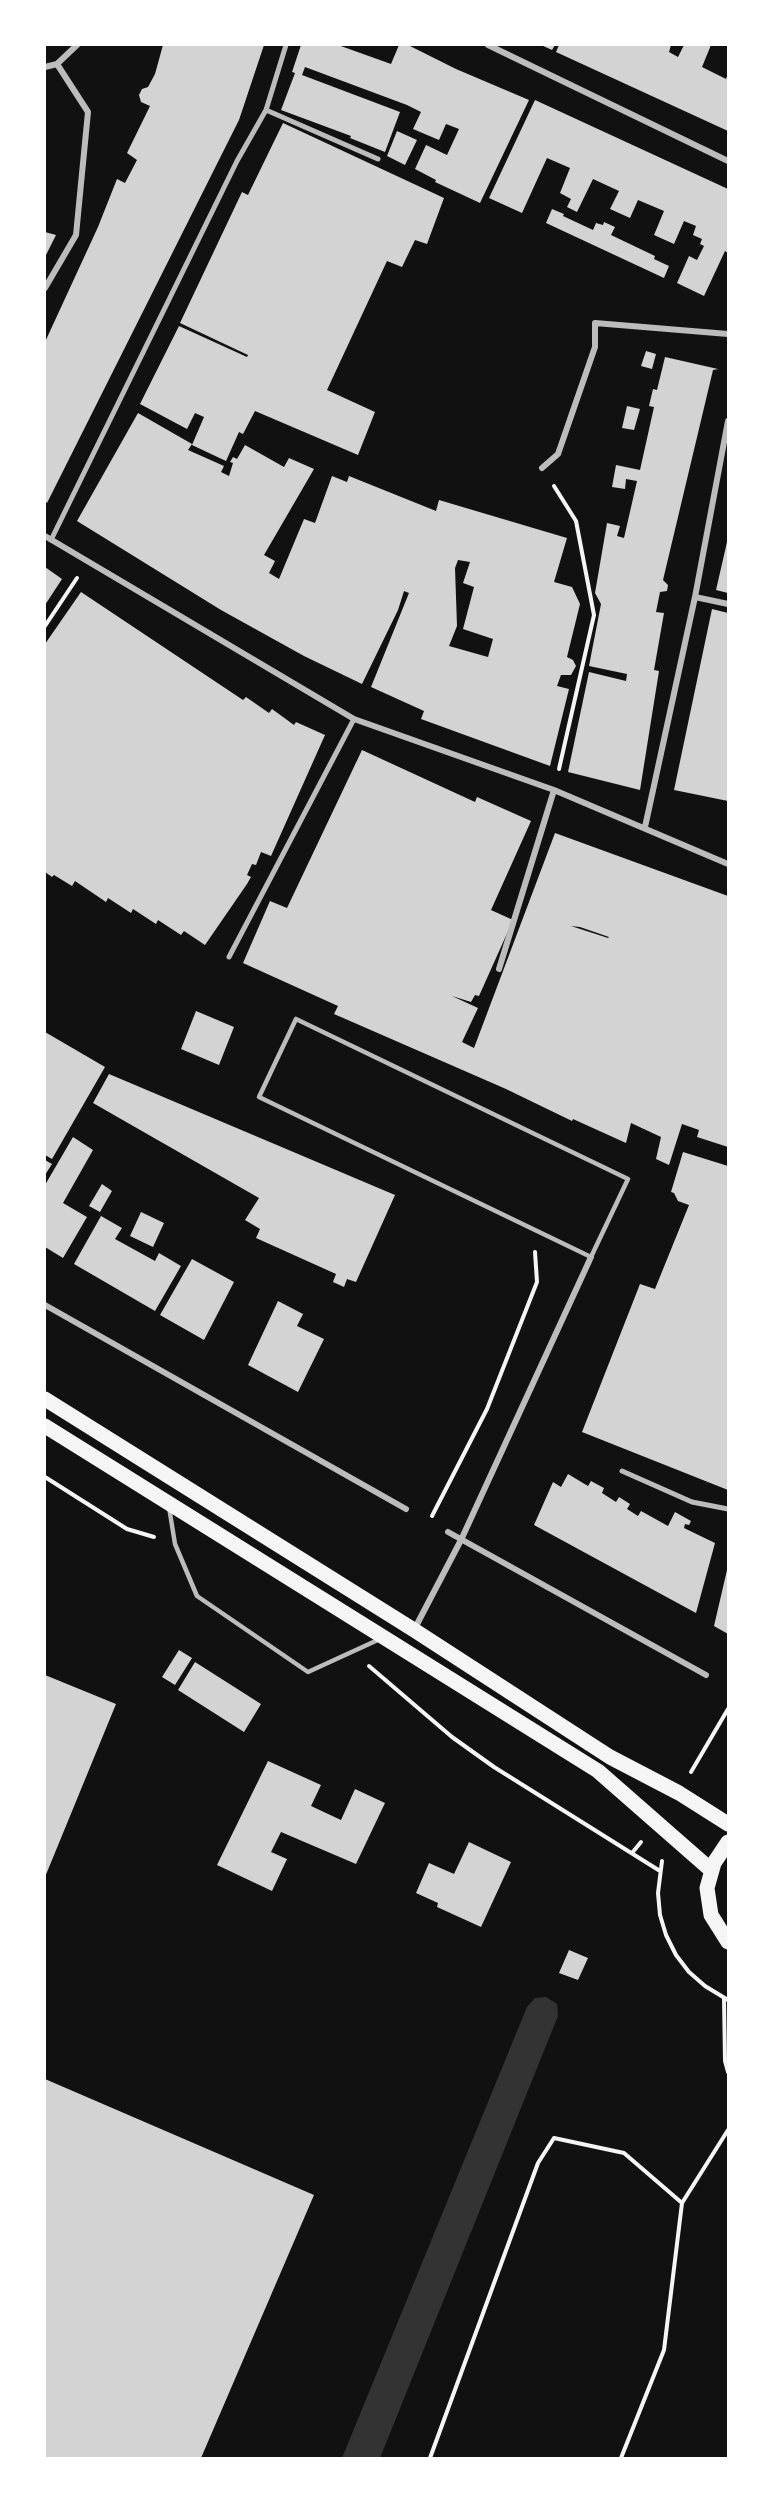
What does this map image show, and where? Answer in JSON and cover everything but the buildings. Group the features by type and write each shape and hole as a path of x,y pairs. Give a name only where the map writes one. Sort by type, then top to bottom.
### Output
{"main road":[{"path":"45,1399 414,1630 610,1757 679,1793 728,1824"},
{"path":"45,1425 598,1771 711,1870"},
{"path":"728,1842 717,1856 707,1888 711,1915 728,1942"}],"street":[{"path":"45,67 57,64 77,45"},
{"path":"286,45 266,110 237,160 48,538 354,719 554,790 728,864"},
{"path":"488,45 728,161"},
{"path":"45,288 76,235 88,112 57,64"},
{"path":"266,110 378,159"},
{"path":"542,468 558,454 595,347 596,323 728,334"},
{"path":"645,827 695,597 728,421"},
{"path":"695,597 728,604"},
{"path":"229,957 354,719"},
{"path":"499,969 554,790"},
{"path":"414,1630 461,1540 591,1257"},
{"path":"45,1305 406,1509"},
{"path":"622,1471 692,1502 728,1509"},
{"path":"448,1532 706,1675"}],"lane":[{"path":"296,1018 628,1179 591,1257 534,1230 259,1096 296,1018"},
{"path":"168,1502 175,1544 197,1596 308,1671 383,1638"}],"path":[{"path":"542,468 576,521 594,615 554,790"},
{"path":"45,626 88,562"},
{"path":"448,1532 428,1521 439,1505 487,1409 537,1282 534,1230"},
{"path":"660,1871 658,1893 660,1915 666,1935 676,1955 689,1972 705,1986 726,1999 725,2061 728,2072"},
{"path":"621,2458 663,2350 682,2203 728,2130"},
{"path":"430,2458 538,2163 554,2138 624,2153 682,2203"}],"shaded area":[{"path":"546,1997 557,2004 558,2016 380,2458 342,2458 527,2007 535,1998"}]}
